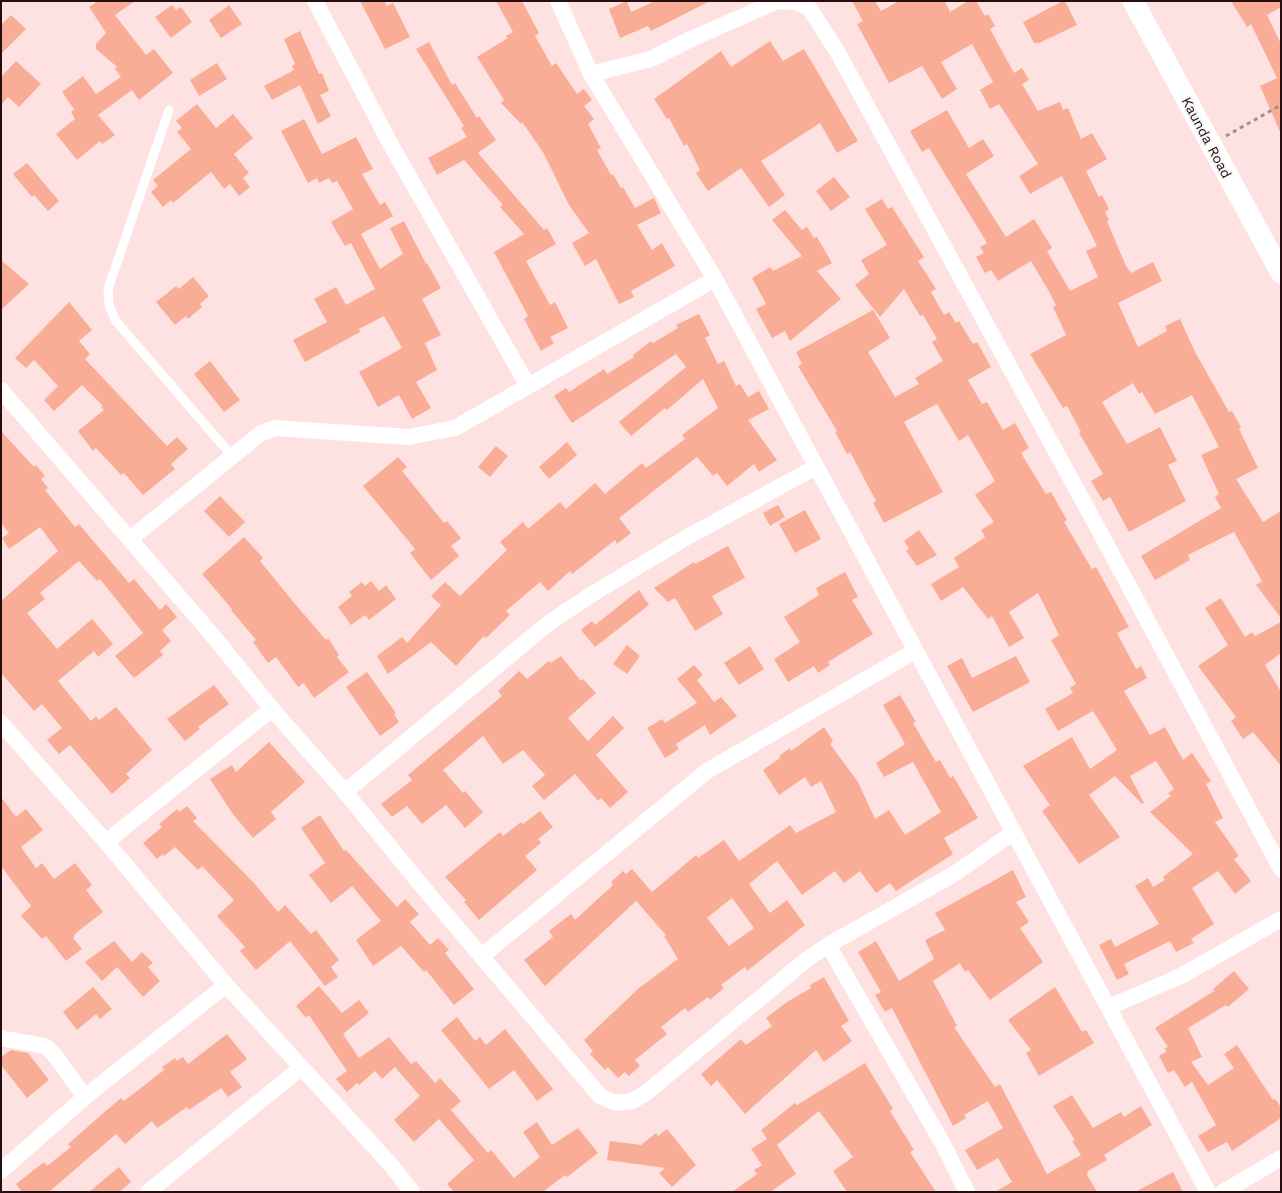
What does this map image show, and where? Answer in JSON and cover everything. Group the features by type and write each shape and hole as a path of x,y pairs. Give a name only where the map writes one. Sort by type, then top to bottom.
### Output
{"street":[{"path":"315,1 391,145 528,386"},
{"path":"558,1 591,74 715,279 1208,1192"},
{"path":"591,74 651,59 691,39 778,1 797,2 810,9 838,53 1057,453 1281,869"},
{"name":"Kaunda Road","path":"1133,1 1210,146 1281,273"},
{"path":"130,539 260,434 275,428 410,436 455,428 715,279"},
{"path":"1,390 214,637 272,709 345,792 600,1096 616,1103 632,1101 646,1093 806,960 828,945 954,874 1014,832"},
{"path":"345,792 550,622 594,592 689,536 816,467"},
{"path":"482,956 707,771 915,651"},
{"path":"106,842 272,709"},
{"path":"1,723 106,842 226,985 391,1165 412,1192"},
{"path":"1109,1007 1180,976 1281,919"},
{"path":"828,945 943,1144 966,1192"},
{"path":"1,1171 85,1097 226,985"},
{"path":"1,1038 45,1046 53,1052 85,1097"},
{"path":"148,1192 302,1068"},
{"path":"1223,1192 1281,1158"}],"lane":[{"path":"169,110 108,289 109,304 115,320 232,456"}],"path":[{"path":"1210,146 1281,105"}],"building":[{"path":"98,1 135,1 115,15 146,55 154,49 173,73 139,100 132,90 98,115 115,135 102,144 100,141 77,160 56,134 75,119 71,112 74,109 62,92 83,76 96,94 121,77 115,69 117,67 96,49 96,44 106,33 89,7"},
{"path":"360,1 384,1 387,6 393,3 410,37 385,49"},
{"path":"496,1 522,1 539,33 535,36 552,66 556,63 577,94 584,89 592,100 584,106 594,119 588,124 601,148 597,150 611,175 613,174 621,188 623,187 635,208 654,198 661,213 637,225 652,250 662,243 675,266 631,291 634,297 619,304 596,259 585,266 572,243 589,233 569,205 543,152 522,122 521,124 501,103 504,100 477,57 508,38 506,36 513,32"},
{"path":"627,1 631,12 655,1 710,1 651,31 648,26 620,38 609,9"},
{"path":"852,1 875,1 881,11 899,1 945,1 950,12 968,1 976,1 985,16 988,14 995,26 990,29 1014,73 1022,68 1029,80 1022,84 1038,111 1060,102 1063,110 1068,108 1081,139 1092,133 1107,159 1086,171 1099,197 1102,195 1109,209 1105,212 1109,220 1107,221 1126,266 1131,273 1153,262 1162,281 1118,303 1138,347 1167,331 1165,326 1180,319 1195,352 1229,412 1232,411 1241,427 1239,429 1258,468 1236,479 1263,522 1281,511 1281,618 1256,585 1262,581 1234,532 1188,555 1190,560 1155,580 1141,556 1221,508 1215,497 1219,494 1201,455 1219,447 1192,395 1155,414 1142,392 1139,394 1133,383 1102,402 1127,444 1160,427 1177,461 1168,465 1186,501 1129,532 1110,497 1103,501 1091,481 1103,474 1079,433 1081,432 1067,406 1063,408 1030,354 1066,335 1053,307 1056,305 1047,288 1031,261 998,281 991,270 985,273 976,257 984,253 980,247 987,243 929,148 922,152 910,131 947,110 969,148 983,139 994,156 966,174 1006,237 1034,219 1052,248 1047,251 1070,291 1098,277 1086,251 1097,246 1062,176 1030,194 1019,176 1038,164 999,104 990,109 980,90 993,82 972,44 941,62 957,89 942,99 922,66 889,83 857,24 863,21"},
{"path":"1065,1 1077,25 1039,43 1034,43 1023,22"},
{"path":"1231,1 1281,1 1281,7 1267,15 1281,44 1281,134 1260,86 1277,78 1251,24 1247,27"},
{"path":"172,5 176,10 181,7 192,22 171,38 155,17"},
{"path":"229,5 242,24 221,38 209,20"},
{"path":"11,15 26,29 1,54 1,25"},
{"path":"300,31 319,74 322,73 329,91 320,95 331,116 318,124 300,85 272,100 264,86 294,70 292,66 295,64 284,39"},
{"path":"770,41 783,61 804,49 858,141 837,153 820,123 761,161 785,195 769,207 741,168 708,191 696,173 700,170 687,144 684,146 669,118 667,119 654,99 721,51 731,67"},
{"path":"429,42 452,85 455,83 477,118 479,116 496,140 478,153 544,230 547,228 556,244 526,261 550,305 555,302 568,328 550,337 554,343 541,351 524,319 528,316 494,252 524,234 500,207 503,205 464,160 437,175 428,158 467,137 461,128 464,126 416,49"},
{"path":"16,61 41,84 19,107 8,97 1,105 1,77"},
{"path":"217,63 227,79 199,96 190,80"},
{"path":"197,104 216,128 233,114 253,138 234,154 249,173 243,178 250,187 239,196 230,184 224,189 211,172 173,203 171,200 163,207 151,192 158,186 153,180 191,149 177,132 182,128 176,121"},
{"path":"304,119 322,154 356,137 373,169 362,174 380,205 385,202 393,216 361,234 380,269 403,254 390,228 404,221 426,264 441,288 422,299 441,335 425,343 437,370 416,382 431,408 412,419 399,395 378,407 359,372 402,348 384,316 359,329 360,332 305,362 293,340 327,322 314,299 336,287 346,305 375,289 351,243 345,246 331,222 353,209 337,181 332,183 329,178 319,183 317,178 308,183 281,131"},
{"path":"27,163 59,201 48,211 34,195 32,197 13,174"},
{"path":"834,177 850,197 831,211 816,191"},
{"path":"882,199 888,209 892,207 924,257 918,261 936,289 931,292 944,315 949,312 956,323 959,321 973,344 977,342 991,367 968,380 982,404 987,402 1003,430 1015,423 1029,448 1021,453 1046,494 1051,492 1067,520 1064,522 1092,569 1096,567 1129,627 1117,633 1136,669 1141,666 1147,678 1124,691 1150,735 1165,727 1183,760 1192,753 1211,781 1206,784 1223,818 1215,822 1239,856 1234,859 1251,881 1235,894 1218,871 1192,888 1214,924 1191,939 1194,943 1176,952 1170,941 1124,964 1129,974 1117,980 1099,945 1111,939 1115,947 1159,924 1135,886 1148,878 1153,887 1165,880 1163,877 1193,854 1150,812 1171,796 1168,793 1174,789 1156,761 1130,776 1144,803 1142,804 1115,776 1089,795 1120,837 1079,864 1042,811 1050,805 1023,766 1072,737 1090,769 1117,750 1093,711 1058,731 1045,709 1073,693 1070,688 1076,684 1051,640 1059,635 1038,593 1009,612 1024,638 1009,647 992,616 988,619 963,587 941,601 931,584 959,567 954,558 985,537 981,530 994,522 975,495 995,481 968,435 959,441 937,404 904,422 943,492 884,523 873,503 876,501 850,452 847,454 835,432 837,431 798,366 802,364 796,352 873,310 890,338 868,352 895,397 919,384 915,378 943,361 932,342 937,339 923,315 920,316 904,289 880,317 855,285 869,274 861,260 887,245 865,209"},
{"path":"785,210 802,230 807,227 814,238 817,237 832,263 817,271 841,299 790,341 785,331 772,338 756,309 766,304 752,278 770,267 773,271 802,256 772,220"},
{"path":"1,260 29,284 1,310"},
{"path":"193,277 209,296 200,304 202,307 188,319 186,316 175,325 156,302 176,286 179,289"},
{"path":"69,302 92,330 79,341 90,354 85,359 167,446 177,437 188,449 171,464 175,469 143,495 124,473 121,475 96,448 93,451 78,431 104,410 101,407 102,405 82,385 54,411 44,400 58,386 34,360 26,368 15,358"},
{"path":"699,314 710,335 705,338 718,364 724,361 736,386 740,384 748,397 759,391 769,409 748,420 777,460 759,472 754,464 727,486 717,473 713,476 697,457 619,518 631,533 617,544 615,540 572,574 570,571 548,591 540,582 506,611 510,615 486,638 484,636 456,666 431,642 388,674 377,656 402,637 407,643 441,605 431,596 445,582 460,596 507,550 500,542 523,522 528,529 560,502 566,509 595,483 605,494 642,463 646,468 685,439 682,435 718,408 703,379 667,410 665,408 631,436 619,422 686,367 676,354 572,423 554,396 566,388 569,392 604,369 607,374 634,357 633,355 651,341 653,343 678,328 676,325"},
{"path":"210,361 240,400 224,412 194,374"},
{"path":"1,431 34,467 36,465 45,476 41,479 48,488 45,490 75,527 79,524 129,583 134,579 160,610 166,604 177,617 162,630 171,641 160,651 163,655 134,678 115,656 143,633 100,579 97,581 79,561 40,593 45,599 27,613 57,649 92,619 113,644 98,657 94,651 58,681 91,721 96,716 99,720 116,707 152,750 126,774 130,778 112,794 70,745 59,754 47,740 62,728 42,704 34,711 1,673 1,601 58,551 40,527 9,549 2,538 9,533 1,523"},
{"path":"567,442 577,455 549,479 539,467"},
{"path":"496,446 508,456 490,477 478,467"},
{"path":"398,457 407,467 402,471 444,523 447,521 461,538 451,546 459,556 431,580 410,553 415,549 363,486"},
{"path":"220,496 245,522 229,537 204,511"},
{"path":"778,505 785,517 770,526 763,513"},
{"path":"805,510 821,539 795,553 779,524"},
{"path":"919,530 937,555 917,566 906,551 909,549 904,541"},
{"path":"244,537 263,558 260,561 295,604 326,640 328,638 339,655 337,657 349,672 314,698 304,683 298,687 276,657 268,663 253,642 256,640 202,574"},
{"path":"728,546 745,578 712,596 723,614 695,631 675,598 668,602 654,588 694,562 695,564"},
{"path":"845,572 858,597 852,600 873,634 828,662 830,665 818,673 814,666 788,682 774,659 800,642 784,617 819,595 816,588"},
{"path":"371,581 379,591 386,585 396,599 369,620 365,615 351,625 338,607 352,596 349,592 362,582 365,586"},
{"path":"639,590 649,605 595,647 581,630 592,621 595,625"},
{"path":"1221,598 1245,637 1252,632 1255,636 1281,622 1281,653 1265,665 1281,692 1281,766 1253,732 1243,739 1231,721 1236,717 1198,666 1228,645 1205,608"},
{"path":"627,645 640,656 627,674 613,664"},
{"path":"750,646 764,669 739,685 724,663"},
{"path":"561,656 581,681 583,679 596,693 568,718 588,741 613,716 624,728 596,755 628,792 610,808 601,798 598,801 575,774 544,800 532,786 545,775 523,750 503,764 483,736 443,770 483,812 465,828 446,805 422,824 407,806 392,817 381,804 412,780 408,775 502,696 498,691 519,671 527,679 549,661 551,663"},
{"path":"1016,656 1030,682 973,712 947,666 962,658 972,678"},
{"path":"694,665 703,675 697,680 714,702 721,697 737,716 710,735 705,725 676,744 679,749 665,758 647,728 662,719 665,723 697,703 677,679"},
{"path":"367,672 396,713 394,714 399,722 380,736 346,687"},
{"path":"214,685 229,704 198,727 200,729 185,741 167,719"},
{"path":"900,695 916,722 913,723 936,762 940,760 950,778 953,776 978,818 944,838 953,854 896,891 890,883 876,893 860,871 844,883 835,871 802,895 777,861 749,884 770,913 787,900 805,925 747,971 745,967 721,985 724,988 710,1000 708,997 688,1012 685,1008 661,1027 667,1034 635,1060 640,1066 629,1076 625,1072 618,1078 608,1067 605,1070 590,1054 593,1051 584,1040 639,988 678,959 664,936 666,935 636,901 545,986 524,960 553,937 549,931 571,914 575,920 613,885 611,882 623,871 626,874 632,869 652,892 696,855 698,858 724,840 739,861 790,825 796,833 836,812 821,781 811,787 805,777 779,795 763,770 790,748 791,751 824,727 833,741 830,744 858,782 875,819 889,810 905,835 941,812 913,762 884,777 876,763 905,744 883,705","holes":["732,898 754,928 729,946 707,918"]},
{"path":"269,742 305,782 271,812 276,819 253,838 232,813 210,779 232,765 236,772"},
{"path":"1,797 16,817 26,809 43,830 21,847 36,868 42,863 54,879 75,863 92,885 86,890 103,912 76,933 73,938 82,949 66,961 46,936 42,939 21,916 31,906 1,866"},
{"path":"187,806 197,818 193,821 254,883 278,912 285,905 311,934 316,930 339,960 331,967 338,977 325,986 290,941 256,970 240,951 245,947 217,916 234,900 202,866 198,870 175,847 157,859 143,843 162,827 159,824 177,809 179,812"},
{"path":"540,811 553,827 538,839 541,843 525,856 537,870 479,920 464,902 466,900 445,877 500,832 503,836 521,822 523,824"},
{"path":"320,815 344,851 346,850 397,907 405,899 419,914 410,922 430,945 438,938 449,950 445,953 474,989 454,1005 426,970 424,972 401,946 373,966 356,940 381,921 352,886 331,903 309,875 325,863 301,828"},
{"path":"1013,870 1026,897 1016,902 1029,922 1020,928 1043,962 990,1000 968,970 965,972 960,963 933,981 957,1026 954,1027 995,1087 1000,1084 1047,1174 1081,1155 1072,1141 1075,1140 1053,1106 1072,1095 1093,1128 1121,1112 1124,1117 1141,1106 1152,1125 1104,1155 1107,1160 1088,1171 1087,1175 1097,1192 995,1192 1012,1182 998,1158 977,1170 965,1150 1003,1128 988,1101 964,1115 966,1118 953,1126 892,1008 885,1012 875,995 881,992 858,952 876,941 899,981 934,959 925,940 945,930 935,913"},
{"path":"114,941 132,962 142,952 153,963 148,967 160,981 143,997 117,967 102,981 85,962"},
{"path":"1234,971 1249,989 1228,1007 1226,1005 1188,1028 1202,1057 1191,1062 1208,1085 1234,1068 1224,1054 1237,1045 1273,1100 1275,1099 1281,1107 1281,1118 1232,1151 1227,1142 1208,1152 1198,1136 1216,1125 1192,1082 1185,1087 1174,1070 1168,1073 1159,1056 1166,1052 1165,1048 1168,1047 1155,1028 1214,991 1213,989"},
{"path":"824,977 849,1021 841,1026 852,1041 824,1062 816,1050 745,1114 717,1080 711,1086 701,1074 741,1039 746,1045 772,1026 766,1018 787,1002 811,988 810,985"},
{"path":"319,986 342,1013 359,1000 369,1013 343,1034 359,1058 389,1037 411,1064 416,1061 435,1083 440,1078 461,1101 451,1110 488,1153 491,1150 514,1178 540,1157 523,1132 537,1122 552,1145 578,1128 598,1153 567,1177 565,1175 543,1192 454,1192 447,1184 474,1160 439,1119 414,1142 394,1120 420,1096 395,1067 382,1079 375,1071 359,1085 357,1083 347,1092 336,1079 347,1071 309,1015 306,1018 296,1006"},
{"path":"93,987 112,1009 100,1019 96,1014 77,1030 63,1012"},
{"path":"1055,987 1082,1032 1086,1030 1094,1043 1039,1076 1026,1053 1031,1050 1008,1020"},
{"path":"457,1017 475,1041 480,1037 486,1045 505,1029 553,1089 537,1101 514,1070 489,1089 441,1030"},
{"path":"227,1034 247,1059 230,1072 242,1087 228,1097 221,1088 189,1110 187,1107 157,1128 152,1121 125,1144 116,1134 49,1192 22,1192 16,1184 44,1162 47,1166 71,1147 68,1144 121,1098 124,1101 164,1070 162,1067 175,1058 177,1061 183,1057 188,1064"},
{"path":"11,1050 28,1053 49,1080 27,1098 1,1065 1,1057"},
{"path":"865,1063 893,1109 890,1111 914,1150 910,1152 936,1192 847,1192 833,1171 853,1157 819,1111 777,1145 796,1174 770,1192 732,1192 757,1174 754,1170 762,1165 751,1149 767,1139 761,1130 795,1103 797,1105"},
{"path":"667,1129 696,1165 672,1187 659,1173 665,1168 607,1160 610,1141 641,1145 656,1133 658,1136"},
{"path":"119,1167 131,1182 119,1192 89,1192"},
{"path":"1173,1172 1183,1192 1135,1192"}]}
